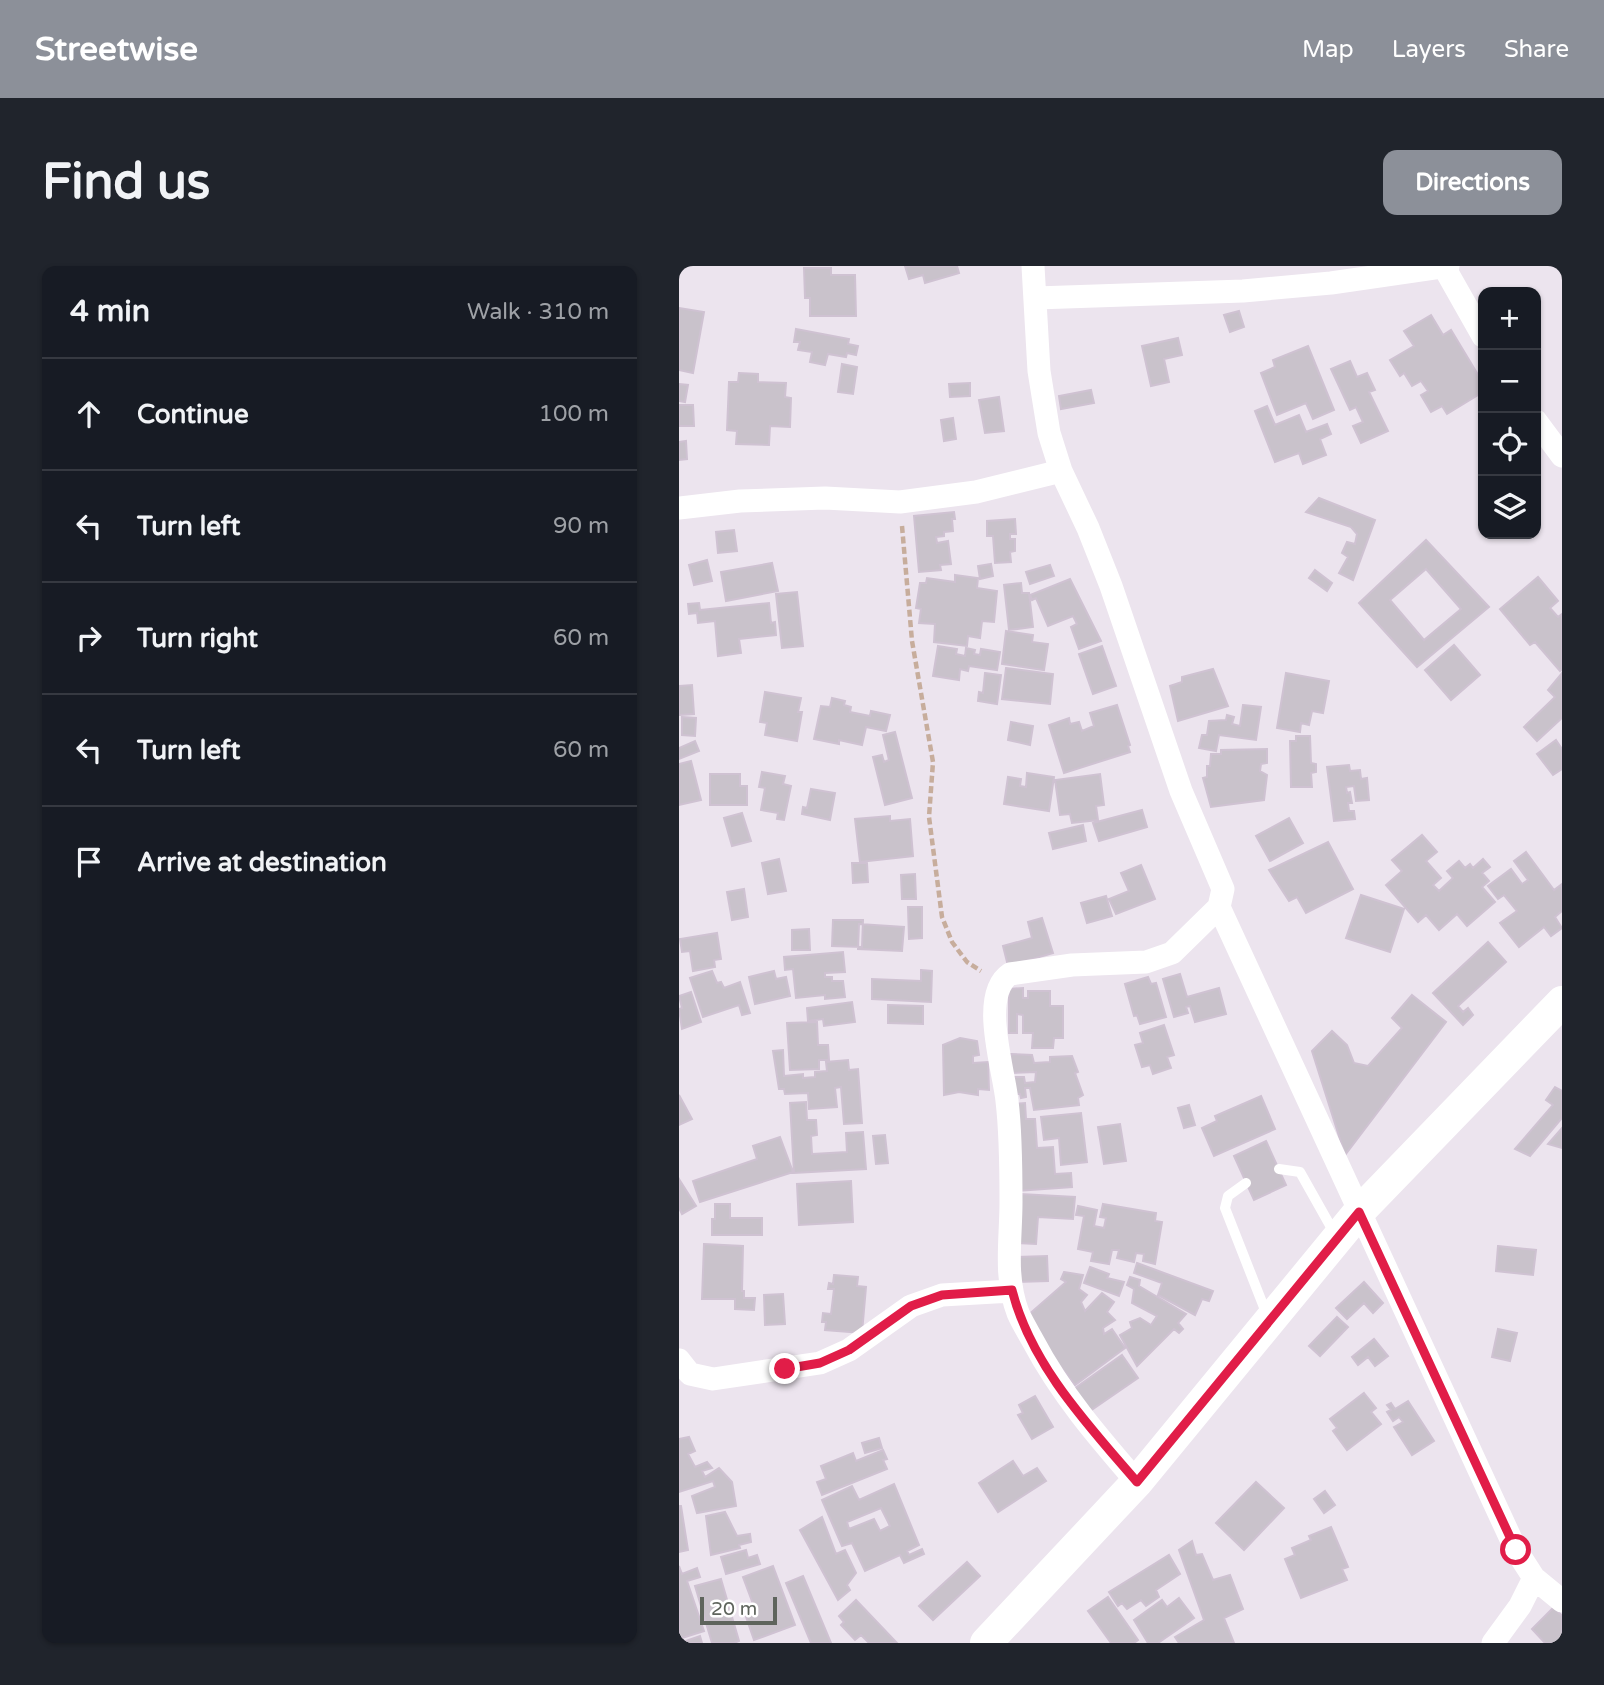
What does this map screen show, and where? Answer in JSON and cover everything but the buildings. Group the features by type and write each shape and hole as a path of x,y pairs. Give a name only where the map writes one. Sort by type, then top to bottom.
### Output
{"main road":[{"path":"986,1643 1137,1482 1359,1212 1562,1002"}],"street":[{"path":"1033,266 1039,371 1049,433 1061,471 1111,586 1181,791 1223,890 1219,907 1172,953 1146,962 1072,965 1010,974 1000,983 995,997 998,1048 1007,1098 1010,1137 1008,1259 1018,1312 1047,1367 1079,1415 1137,1482"},
{"path":"1036,299 1243,291 1331,283 1446,266 1478,327"},
{"path":"1541,428 1562,456"},
{"path":"679,508 740,500 825,498 900,502 976,492 1061,471"},
{"path":"1219,907 1516,1550 1534,1578 1560,1598"},
{"path":"679,1360 690,1374 713,1379 820,1363 858,1345 911,1306 942,1295 1012,1290"},
{"path":"1493,1643 1520,1606 1534,1578"}],"lane":[{"path":"1279,1169 1300,1172 1338,1238"},
{"path":"1246,1183 1228,1196 1225,1208 1269,1321"}],"path":[{"path":"900,502 912,640 933,762 929,817 942,917 952,942 967,962 1000,983"}],"route":[{"path":"785,1369 820,1363 849,1350 911,1306 942,1295 1012,1290 1018,1312 1047,1367 1079,1415 1137,1482 1359,1212 1516,1550"}]}
